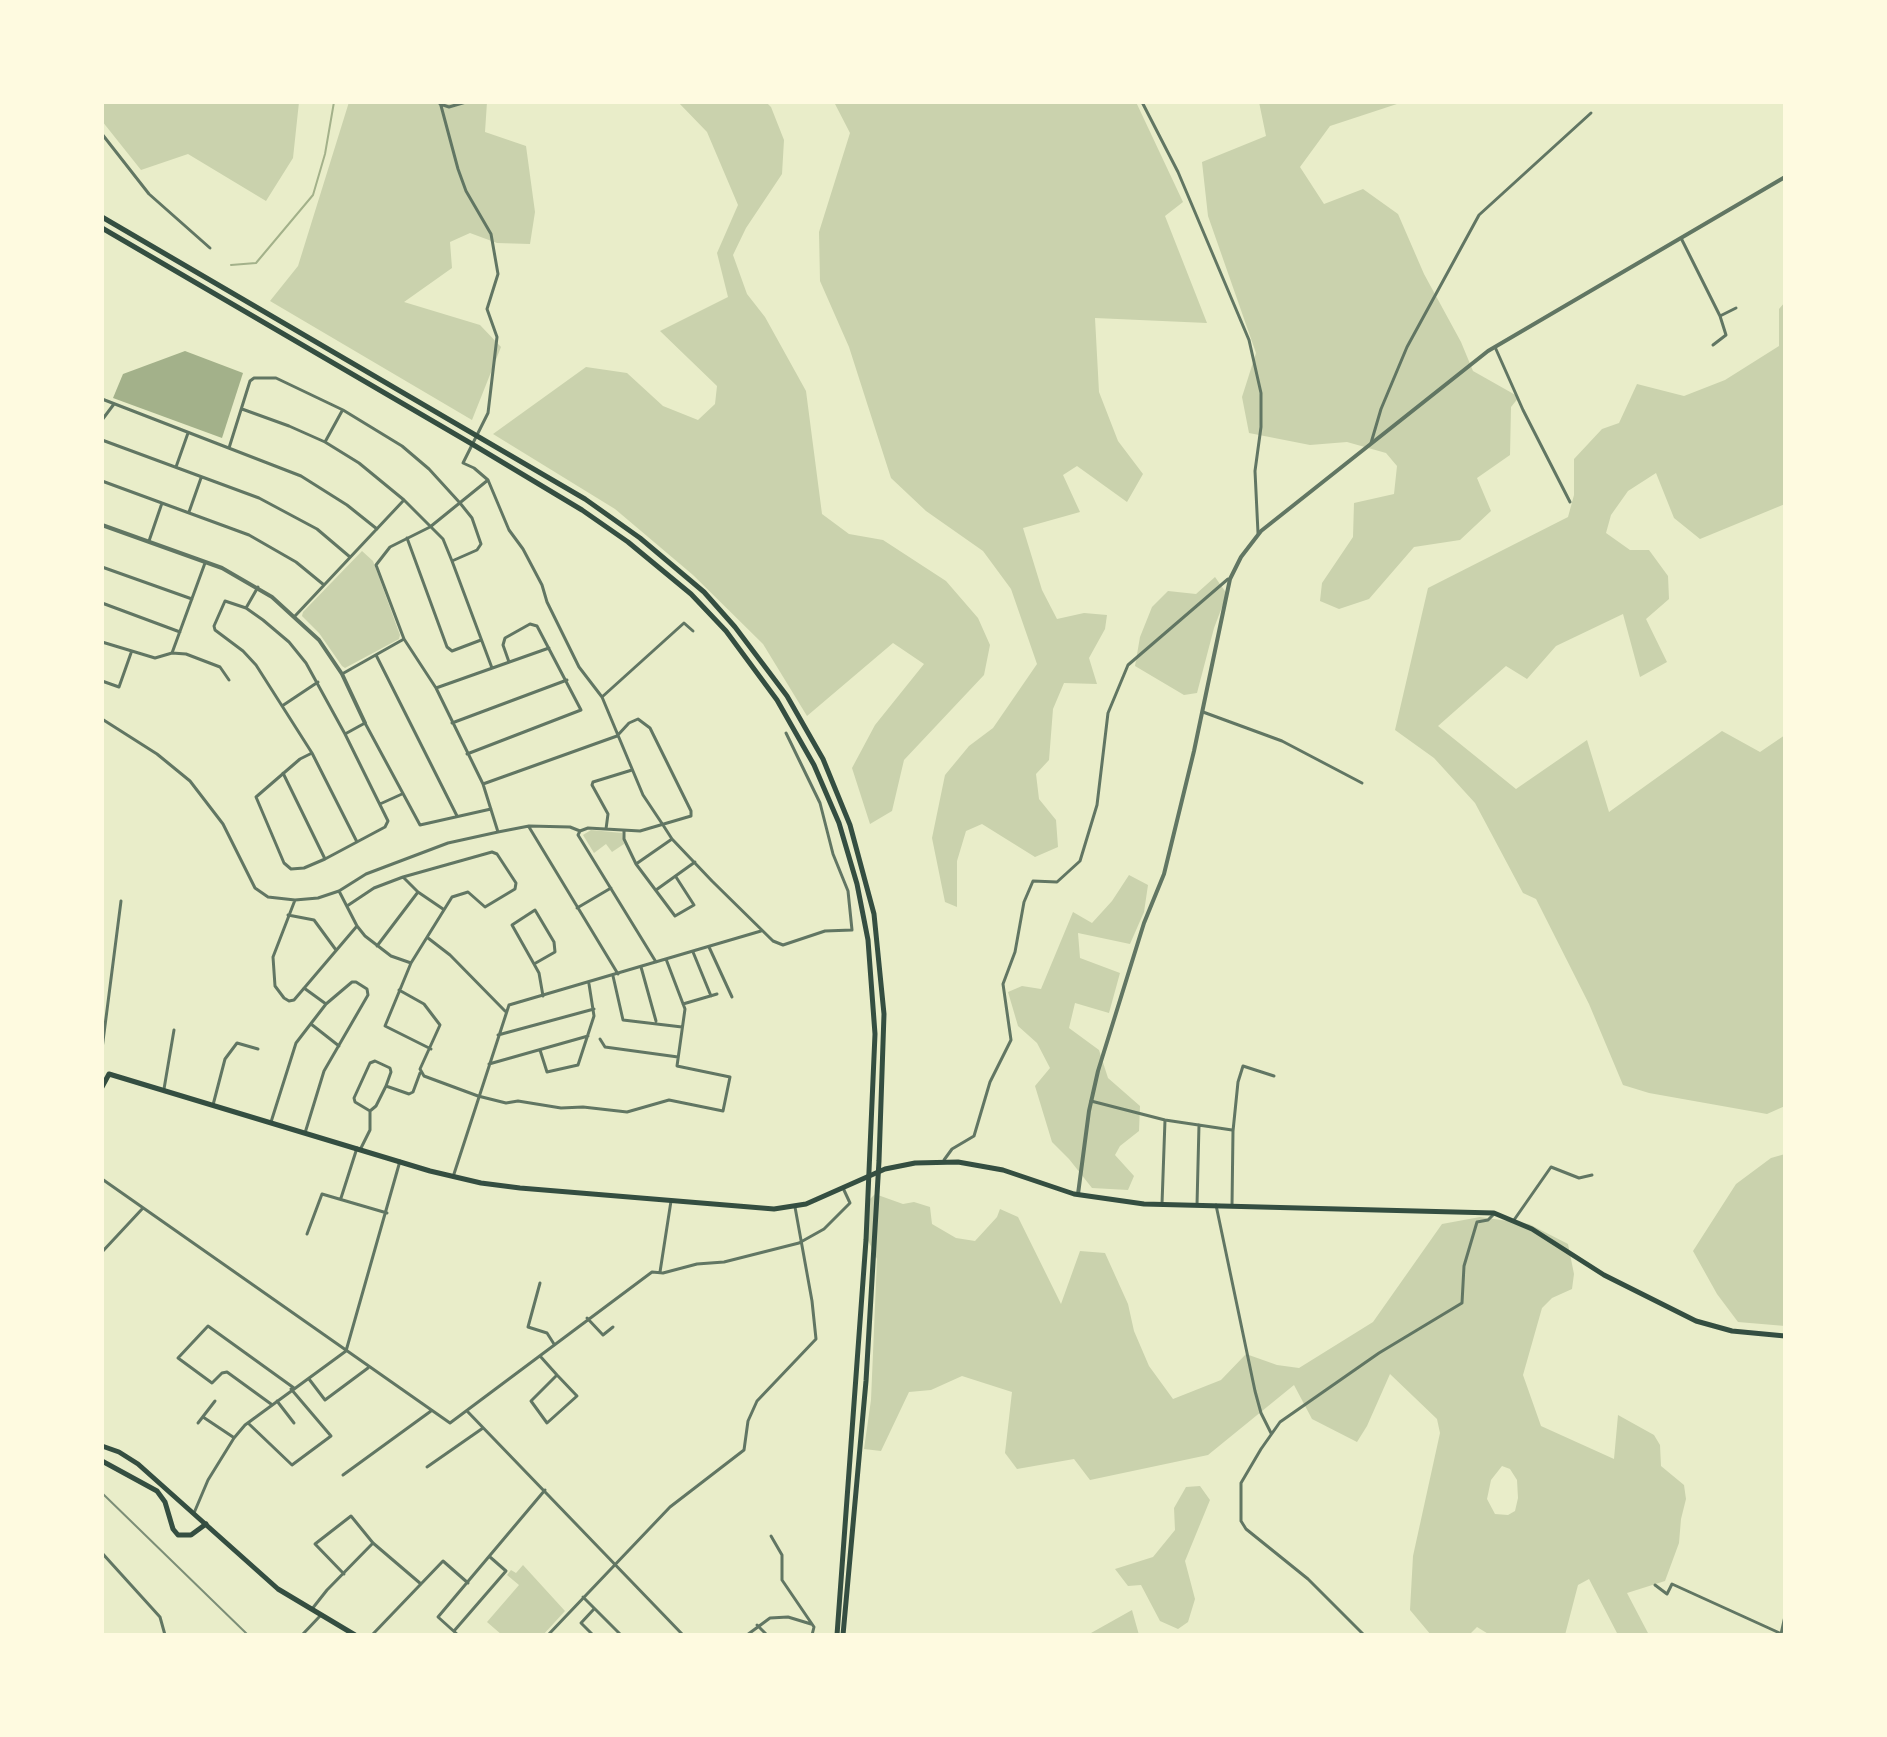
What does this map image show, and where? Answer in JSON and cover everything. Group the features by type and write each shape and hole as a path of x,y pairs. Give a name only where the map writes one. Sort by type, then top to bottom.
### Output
{"main road":[{"path":"102,217 585,499 665,557 704,592 735,627 787,696 823,759 850,825 866,882 876,925 883,1003 878,1185 866,1381 840,1634"},
{"path":"102,228 582,510 628,542 707,611 741,650 777,700 814,765 839,823 857,884 868,940 875,1034 840,1634"},
{"path":"102,1087 106,1073 453,1177 507,1186 671,1201 774,1209 795,1207 885,1169 943,1162 987,1166 1078,1194 1109,1200 1494,1213 1514,1220 1616,1282 1696,1321 1732,1331 1785,1336"},
{"path":"102,1446 138,1464 269,1582 355,1635"},
{"path":"102,1461 157,1491 165,1502 173,1529 178,1535 191,1535 206,1524"}],"street":[{"path":"440,103 449,107 466,102"},
{"path":"1142,102 1178,172 1249,340 1261,393 1261,427 1255,471 1259,534"},
{"path":"440,103 451,152 466,191 491,234 498,274 487,309 497,337 488,413 463,463 488,480 509,530 542,585 547,602 579,667 602,697 643,795 672,839 763,931 778,944 788,945 825,931 852,930 848,891 833,854 820,803 786,733"},
{"path":"1371,443 1381,409 1407,347 1479,215 1591,113"},
{"path":"102,134 149,194 210,248"},
{"path":"1078,1194 1091,1101 1144,923 1164,874 1203,712 1231,576 1241,557 1259,534 1495,347 1785,177"},
{"path":"1681,238 1720,316 1726,335 1713,345"},
{"path":"1720,316 1736,308"},
{"path":"1495,347 1570,502"},
{"path":"229,448 250,381 262,377 276,378 343,410 402,446 429,469 472,518 481,544 477,550 452,561"},
{"path":"102,399 301,476 347,505 377,529"},
{"path":"102,420 114,403"},
{"path":"242,409 325,442 359,463 404,500 443,539 492,668"},
{"path":"325,442 343,410"},
{"path":"176,467 188,432"},
{"path":"102,440 259,498 317,529 350,557"},
{"path":"189,513 201,478"},
{"path":"488,480 430,527 390,547 376,565 404,639 436,688 483,784 498,832"},
{"path":"102,481 262,542 296,562 324,585"},
{"path":"295,616 404,500"},
{"path":"148,542 162,503"},
{"path":"102,525 205,562 258,587 295,616 319,640 342,674 420,825 491,809"},
{"path":"407,538 447,647 452,651 481,640"},
{"path":"172,653 205,562"},
{"path":"102,567 192,599"},
{"path":"943,1162 952,1149 974,1136 990,1082 1011,1040 1003,984 1015,952 1024,902 1033,881 1057,882 1080,861 1097,805 1108,713 1128,665 1231,576"},
{"path":"246,608 258,587"},
{"path":"312,753 256,797 284,863 297,870 325,859 357,842 387,824 380,804 318,682 289,642 246,608 225,601 215,630 256,665 312,753 357,842"},
{"path":"102,603 180,632"},
{"path":"602,697 684,623 693,631"},
{"path":"467,754 578,713 580,707 537,626 530,624 502,641 509,662"},
{"path":"342,674 404,639"},
{"path":"102,642 155,658 172,653 186,654 220,667 229,680"},
{"path":"436,688 549,648"},
{"path":"102,681 119,687 131,653"},
{"path":"376,655 458,817"},
{"path":"452,723 567,680"},
{"path":"282,706 318,682"},
{"path":"1203,712 1282,741 1362,783"},
{"path":"102,719 157,754 190,781 223,824 255,888 268,897 295,900 318,898 339,891 366,874 448,843 529,826 570,827 580,831 588,828 640,831 691,816 650,728 638,719 629,723 617,736 483,784"},
{"path":"345,734 365,723"},
{"path":"606,829 608,814 593,782 632,770"},
{"path":"283,773 325,859"},
{"path":"380,804 402,794"},
{"path":"529,826 616,975 623,1020 682,1027"},
{"path":"580,831 578,835 656,962"},
{"path":"624,831 624,839 636,864 675,916 694,905 676,877"},
{"path":"636,864 672,839"},
{"path":"347,906 374,888 403,877 492,852 497,854 516,883 515,889 485,907 468,892 452,897 411,963 385,1028 431,1049"},
{"path":"655,891 695,862"},
{"path":"403,877 444,910"},
{"path":"577,908 611,888"},
{"path":"339,891 357,926 391,956 411,963"},
{"path":"377,946 418,892"},
{"path":"295,900 273,957 275,986 289,1001 294,1000 357,926"},
{"path":"102,1049 121,901"},
{"path":"534,964 555,952 554,942 535,910 512,925 539,973 543,996"},
{"path":"288,915 314,920 336,950"},
{"path":"453,1177 505,1011 512,1004 763,931"},
{"path":"428,938 450,955 505,1011"},
{"path":"709,947 732,997"},
{"path":"693,952 711,996"},
{"path":"420,1073 478,1096 506,1103 518,1101 561,1108 627,1112 669,1100 723,1111 730,1077 677,1066 685,1009 666,959"},
{"path":"641,967 656,1023"},
{"path":"271,1122 292,1052 326,1004 352,982 367,989 368,995 324,1071 305,1133"},
{"path":"540,1050 547,1072 578,1065 594,1009 589,984"},
{"path":"304,988 326,1004"},
{"path":"386,1086 409,1094 413,1092 440,1025 424,1004 399,990"},
{"path":"683,1004 717,994"},
{"path":"498,1035 594,1009"},
{"path":"311,1024 339,1046"},
{"path":"164,1090 174,1030"},
{"path":"489,1064 588,1036"},
{"path":"600,1039 605,1047 678,1057"},
{"path":"213,1105 225,1059 237,1043 258,1049"},
{"path":"375,1061 390,1068 391,1072 376,1106 370,1111 355,1102 354,1098 370,1063 375,1061"},
{"path":"1232,1206 1233,1131 1238,1082 1243,1066 1274,1076"},
{"path":"1091,1101 1165,1120 1233,1131"},
{"path":"340,1200 358,1149 370,1130 370,1111"},
{"path":"1162,1204 1165,1120"},
{"path":"1197,1205 1199,1125"},
{"path":"194,1513 202,1490 234,1438 248,1423 346,1351 400,1161"},
{"path":"1514,1220 1551,1167 1579,1178 1592,1175"},
{"path":"102,1179 450,1423 652,1272 724,1262 799,1243 824,1229 850,1203 843,1188"},
{"path":"307,1234 322,1194 387,1213"},
{"path":"660,1272 671,1201"},
{"path":"1216,1205 1255,1391 1271,1433"},
{"path":"548,1635 688,1491 744,1450 748,1421 757,1401 816,1339 795,1207"},
{"path":"102,1252 143,1208"},
{"path":"1364,1635 1308,1579 1256,1539 1241,1521 1241,1483 1271,1433 1289,1415 1368,1360 1462,1303 1464,1266 1477,1222 1488,1220 1494,1213"},
{"path":"540,1283 528,1327 547,1333 554,1344"},
{"path":"587,1318 603,1335 613,1327"},
{"path":"248,1423 292,1465 331,1436 293,1388 208,1326 178,1358 212,1383 227,1372 271,1404"},
{"path":"540,1356 577,1396 547,1423 531,1401 557,1375"},
{"path":"309,1379 325,1400 370,1368"},
{"path":"276,1400 294,1423"},
{"path":"198,1423 215,1401"},
{"path":"343,1475 431,1411"},
{"path":"467,1411 681,1635"},
{"path":"203,1417 234,1438"},
{"path":"427,1467 483,1428"},
{"path":"458,1635 438,1617 469,1584 545,1490"},
{"path":"344,1574 315,1544 351,1516 373,1543 421,1584"},
{"path":"771,1536 782,1555 782,1580 811,1624 812,1635"},
{"path":"312,1609 373,1543"},
{"path":"782,1555 786,1551"},
{"path":"102,1553 160,1617 165,1635"},
{"path":"454,1631 506,1571 490,1557"},
{"path":"372,1635 443,1561 469,1584"},
{"path":"1655,1585 1667,1594 1672,1584 1783,1634 1785,1616"},
{"path":"583,1597 621,1635"},
{"path":"593,1635 581,1623 595,1609"},
{"path":"302,1635 321,1615"},
{"path":"747,1635 757,1625 777,1616 811,1624"},
{"path":"757,1625 767,1635"}],"shaded area":[{"path":"102,102 299,102 293,158 266,201 188,154 141,170 102,121"},
{"path":"349,102 487,102 485,132 526,146 535,212 530,244 497,243 470,233 450,242 452,268 404,302 480,325 501,347 472,420 270,301 298,266"},
{"path":"678,102 766,102 784,140 782,174 746,228 733,255 747,294 765,317 806,391 822,514 849,534 883,540 946,581 978,618 990,645 984,675 904,760 892,811 870,824 852,768 875,725 924,664 893,643 807,716 763,644 693,575 615,509 493,434 586,367 627,373 663,406 698,420 715,404 717,386 660,331 728,297 717,253 738,205 707,132"},
{"path":"834,102 1136,102 1183,202 1165,216 1207,323 1095,318 1099,392 1118,441 1143,474 1127,502 1077,466 1063,475 1080,512 1023,528 1042,590 1057,619 1084,613 1107,615 1105,629 1089,658 1097,684 1064,683 1053,709 1049,760 1036,774 1039,799 1056,820 1058,847 1035,857 982,824 966,831 957,861 957,907 945,902 932,838 945,775 969,746 993,728 1037,664 1011,589 983,551 926,511 891,478 849,347 820,281 819,232 850,133"},
{"path":"1259,102 1403,102 1330,126 1300,167 1324,204 1363,189 1398,214 1424,274 1473,371 1519,397 1511,407 1510,455 1477,478 1491,511 1460,540 1414,547 1369,599 1339,609 1320,601 1322,583 1353,537 1354,503 1394,494 1397,466 1386,453 1347,442 1310,445 1249,433 1242,397 1256,353 1208,216 1202,162 1266,136"},
{"path":"1785,302 1785,504 1700,539 1674,518 1656,473 1628,491 1611,515 1606,533 1630,550 1649,550 1668,576 1669,599 1646,619 1667,662 1640,677 1623,614 1556,646 1527,679 1506,666 1438,726 1516,789 1587,740 1609,812 1722,731 1760,752 1785,735 1785,1106 1767,1114 1649,1093 1623,1085 1589,1004 1536,899 1523,893 1475,803 1434,758 1395,730 1428,588 1568,517 1574,495 1574,459 1602,429 1619,423 1637,384 1684,396 1725,380 1779,346 1779,309"},
{"path":"185,351 243,373 222,438 113,398 123,374"},
{"path":"362,551 373,561 400,635 399,639 345,668 302,616"},
{"path":"1215,577 1227,594 1214,628 1197,693 1184,695 1135,666 1140,637 1152,607 1168,591 1196,594"},
{"path":"591,830 622,833 624,844 612,852 606,844 594,853 583,835"},
{"path":"1129,875 1148,885 1144,912 1130,944 1078,933 1080,958 1120,973 1109,1013 1075,1003 1069,1028 1099,1050 1108,1078 1140,1106 1139,1131 1120,1146 1115,1155 1134,1176 1128,1190 1092,1188 1052,1142 1035,1086 1050,1068 1037,1043 1018,1026 1008,992 1022,986 1041,989 1073,912 1092,923 1112,901"},
{"path":"1785,1154 1785,1326 1738,1322 1717,1294 1693,1251 1736,1184 1771,1158"},
{"path":"875,1194 903,1204 914,1202 930,1207 932,1224 956,1238 975,1241 997,1217 1000,1209 1018,1217 1061,1304 1080,1251 1105,1253 1128,1304 1134,1331 1149,1366 1173,1399 1221,1380 1246,1354 1277,1365 1299,1368 1373,1322 1442,1224 1480,1217 1529,1224 1568,1244 1574,1274 1572,1289 1552,1298 1542,1308 1523,1375 1541,1426 1614,1459 1618,1415 1654,1435 1660,1445 1661,1466 1684,1485 1686,1499 1679,1543 1665,1581 1627,1593 1649,1635 1618,1635 1589,1579 1578,1585 1565,1635 1490,1635 1477,1627 1469,1635 1431,1635 1410,1610 1413,1556 1440,1433 1437,1419 1390,1374 1357,1442 1312,1419 1294,1385 1208,1455 1090,1480 1074,1459 1017,1469 1005,1453 1012,1392 962,1376 931,1390 909,1392 881,1451 864,1449 871,1400 877,1259 865,1234 865,1204","holes":["1502,1466 1510,1469 1517,1480 1515,1511 1508,1515 1495,1514 1487,1499 1491,1480"]},
{"path":"1200,1486 1210,1500 1185,1561 1195,1599 1188,1622 1178,1629 1160,1621 1141,1585 1128,1586 1115,1569 1153,1557 1175,1530 1174,1508 1186,1487"},
{"path":"523,1565 565,1611 543,1635 502,1635 487,1622 519,1585 507,1575 511,1570 516,1573"},
{"path":"1132,1610 1139,1635 1091,1635 1091,1633"}],"waterway":[{"path":"231,265 256,263 313,195 325,154 334,102"}],"railway":[{"path":"102,1493 248,1635"}]}
